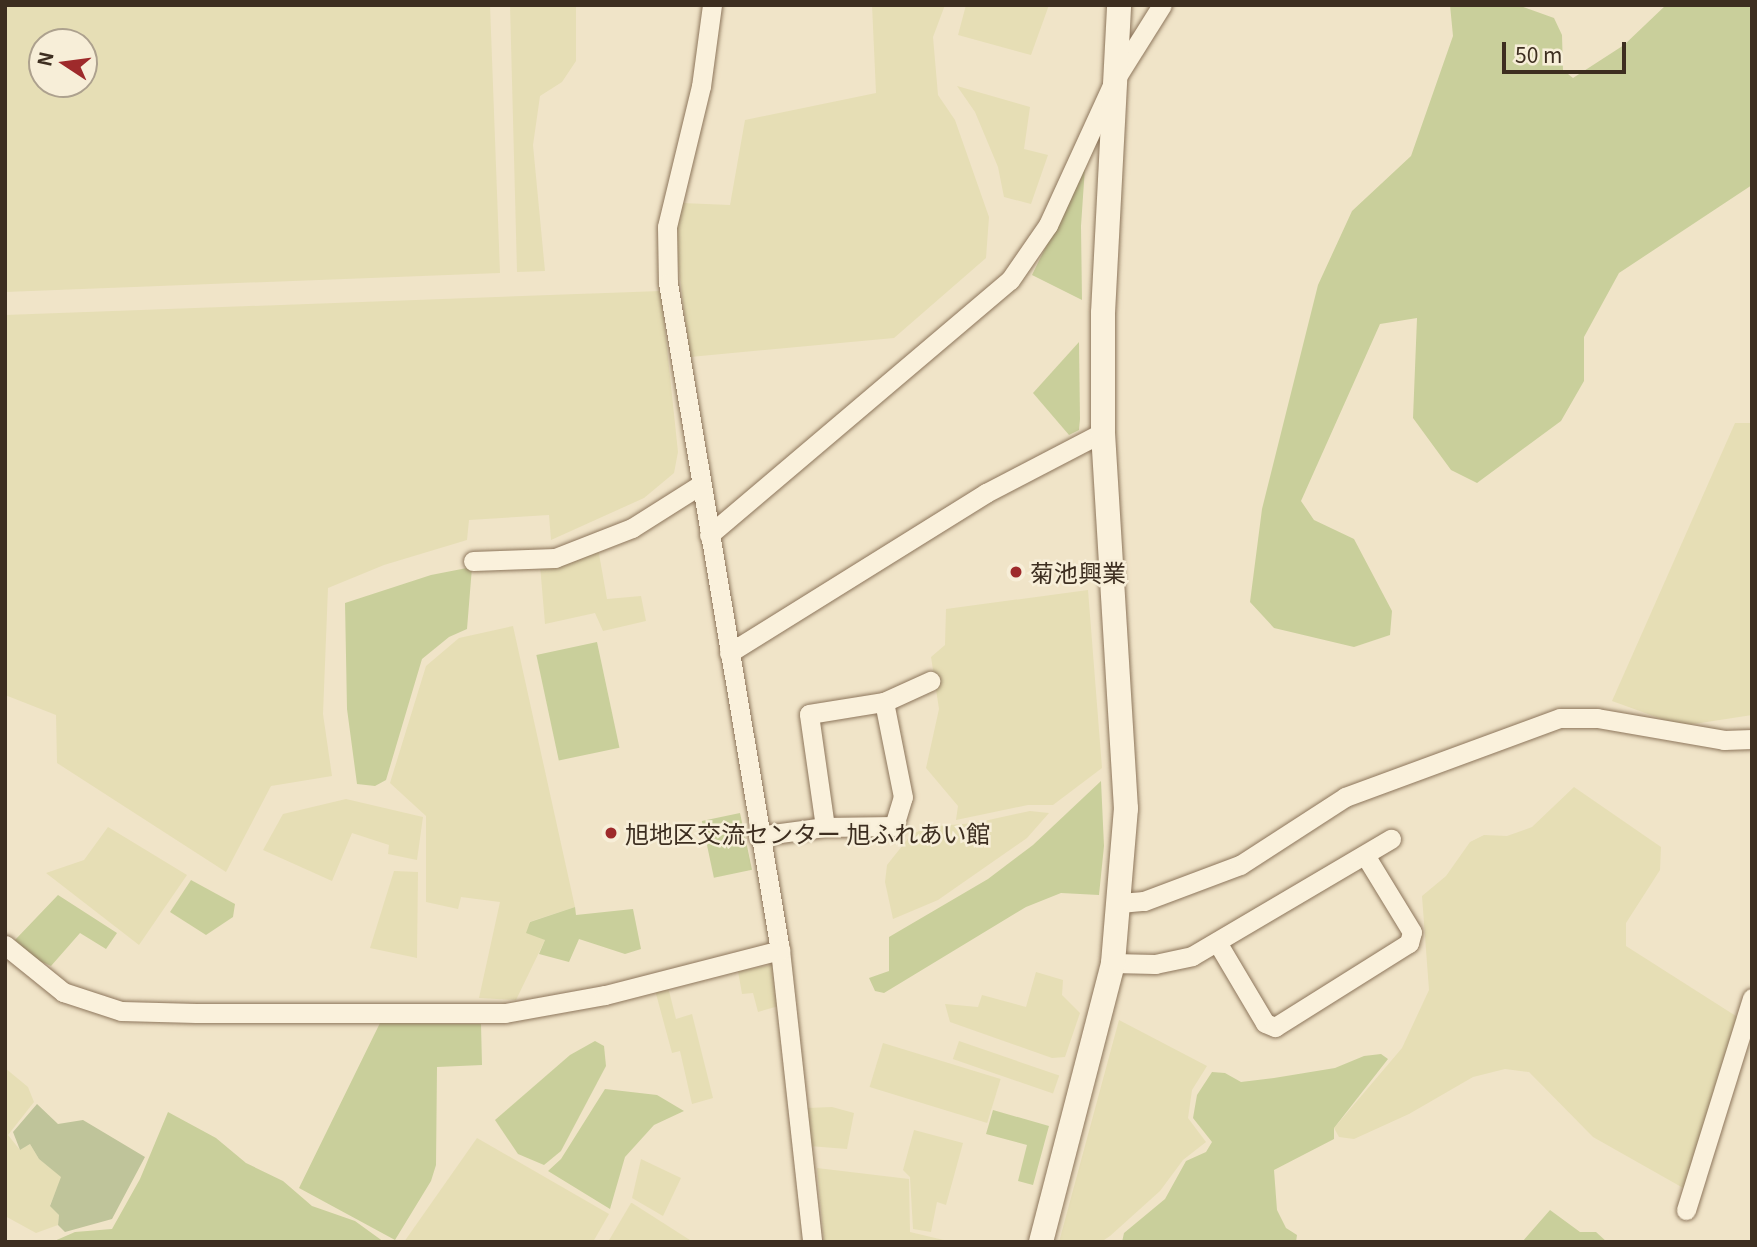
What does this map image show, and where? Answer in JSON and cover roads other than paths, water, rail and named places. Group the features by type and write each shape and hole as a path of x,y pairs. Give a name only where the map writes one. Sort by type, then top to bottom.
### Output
{"street":[{"path":"712,5 701,86 667,227 668,283 758,836 780,950 812,1242"},
{"path":"1041,1242 1114,963 1126,809 1103,432 1103,313 1119,5"},
{"path":"709,535 1010,280 1048,225 1113,83 1162,5"},
{"path":"729,653 986,493 1103,432"},
{"path":"473,561 555,558 632,528 701,485"},
{"path":"825,827 809,714 884,702 930,681"},
{"path":"758,836 825,827 894,826 903,797 884,702"},
{"path":"1120,902 1144,901 1240,865 1345,797 1560,718 1597,718 1724,740 1752,738"},
{"path":"1114,963 1155,964 1192,956 1391,839"},
{"path":"1217,942 1265,1023 1275,1027 1409,943 1412,932 1365,855"},
{"path":"5,945 63,992 121,1012 196,1013 505,1013 605,995 780,950"},
{"path":"1686,1210 1752,998"}],"place":[{"name":"菊池興業","path":"1016,572"},
{"name":"旭地区交流センター 旭ふれあい館","path":"611,833"}]}
